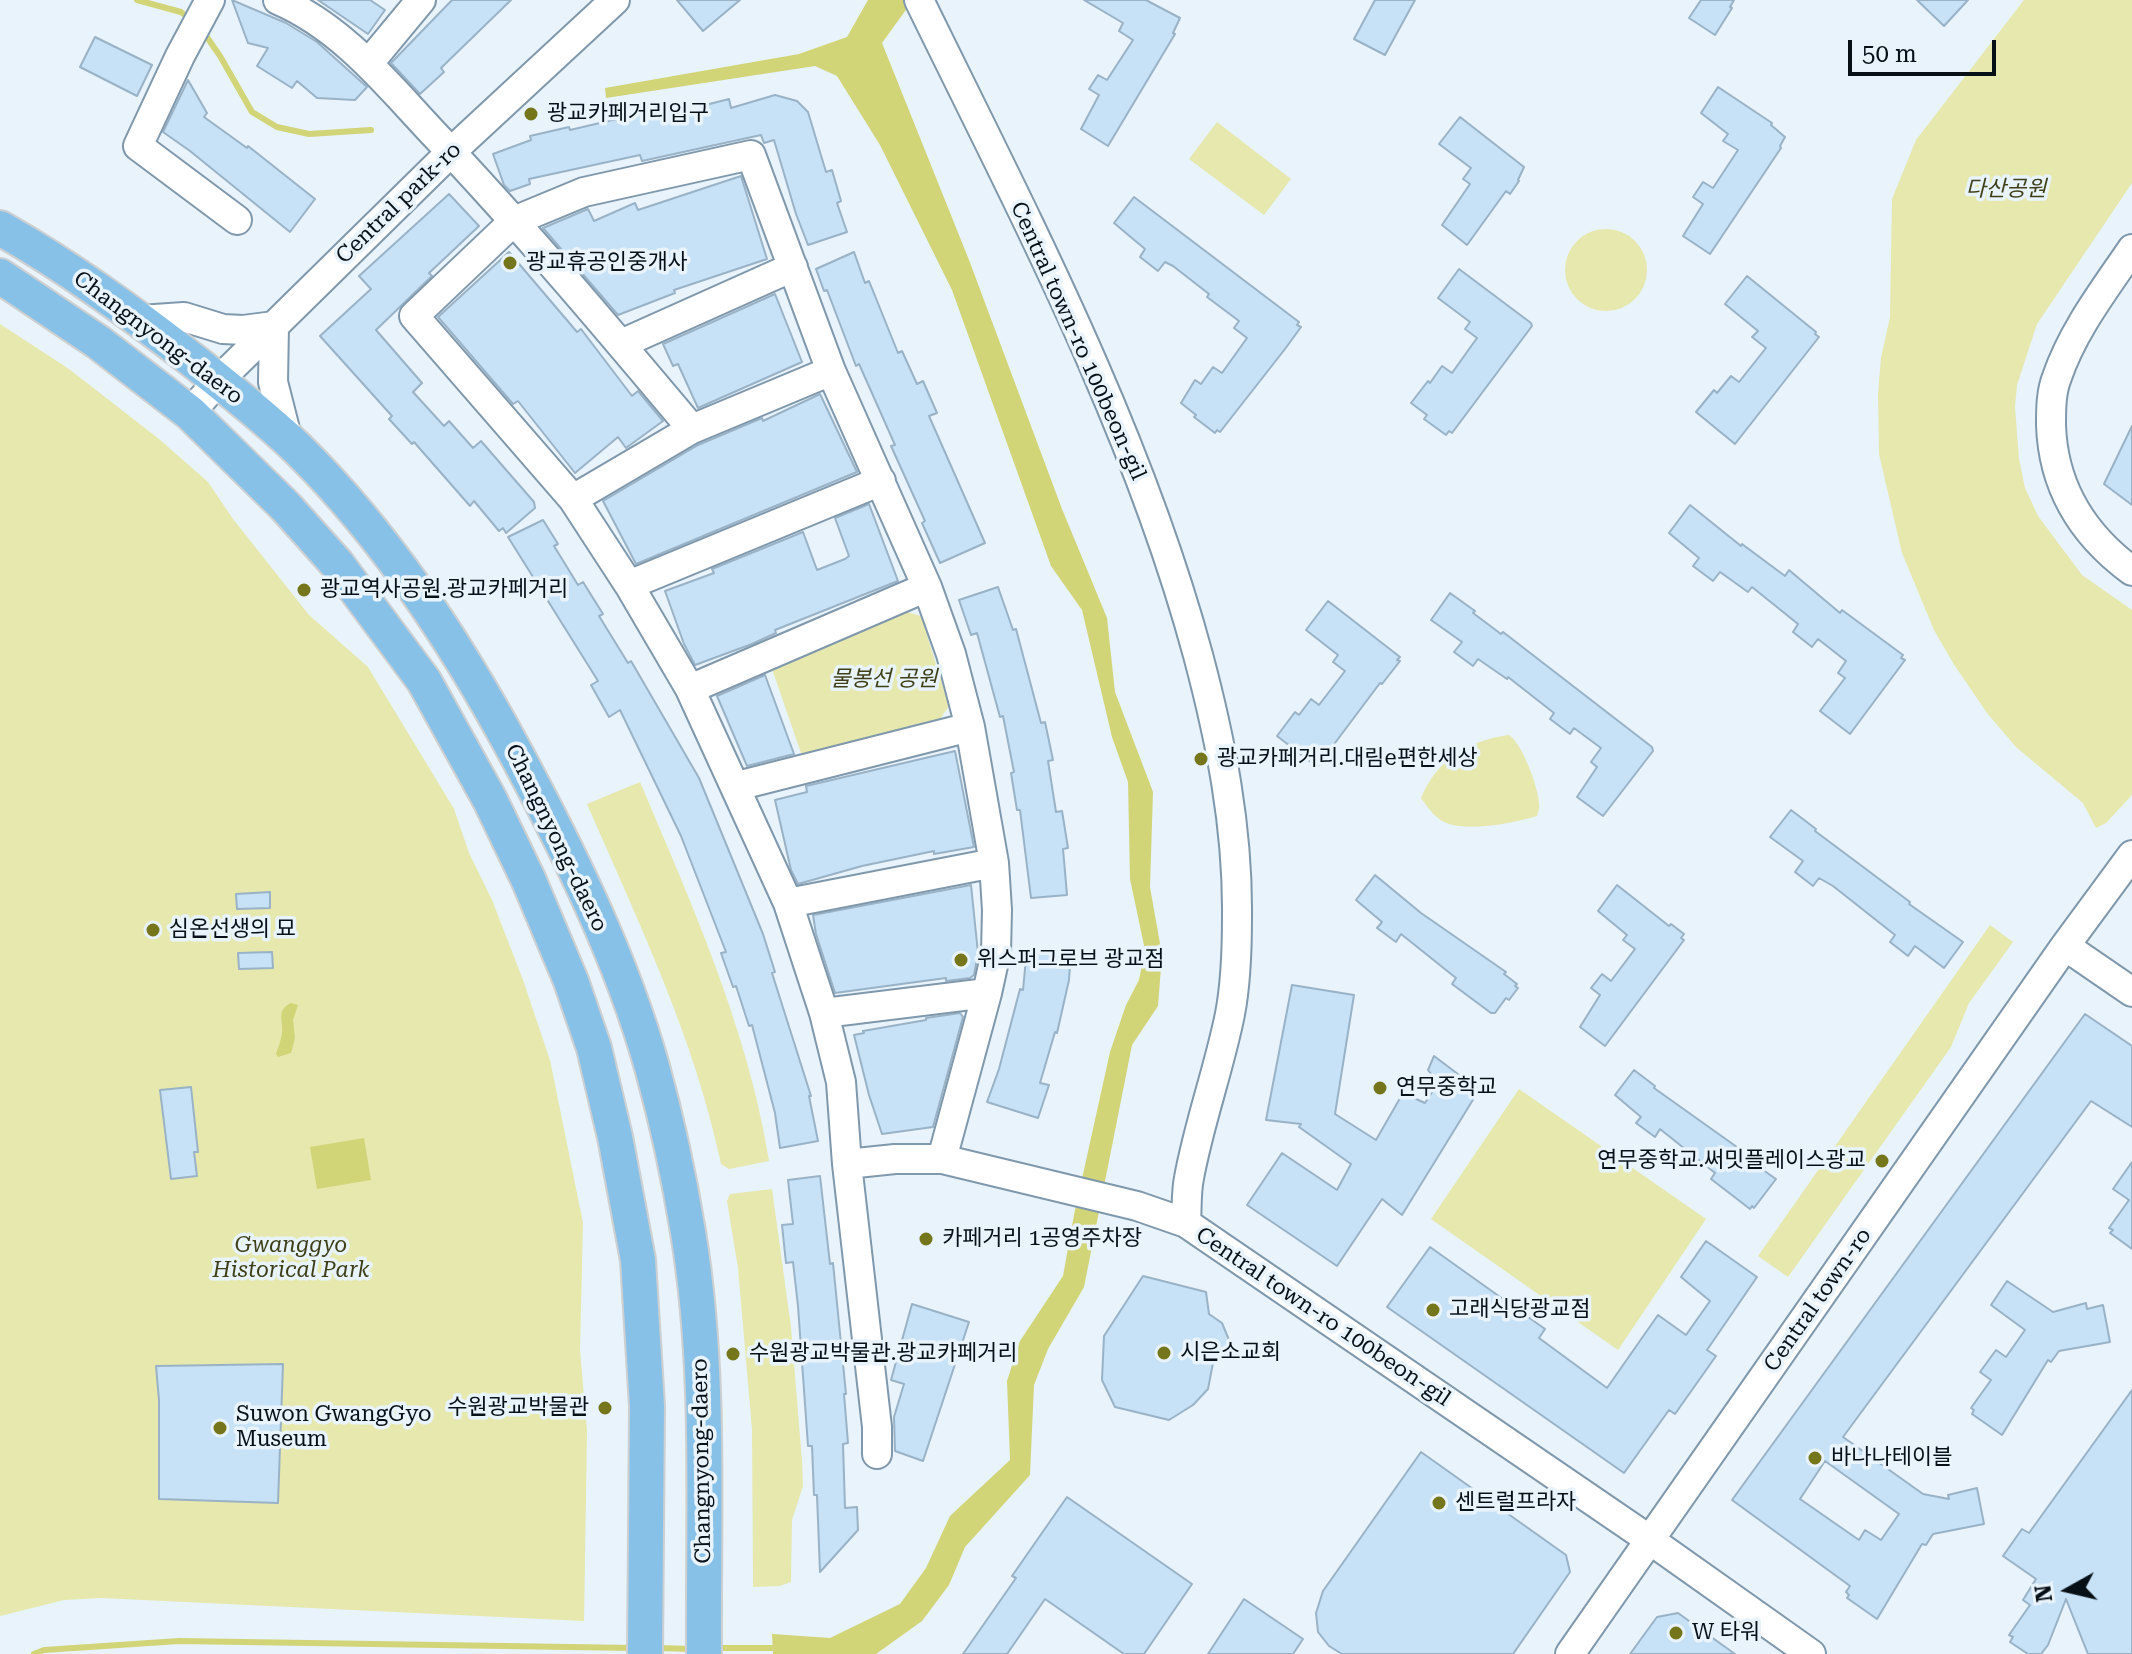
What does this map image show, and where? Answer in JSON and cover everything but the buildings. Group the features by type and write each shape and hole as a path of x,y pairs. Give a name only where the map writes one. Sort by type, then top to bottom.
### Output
{"main road":[{"name":"Changnyong-daero","path":"0,228 67,268 218,381 288,441 340,494 438,619 542,802 596,917 629,1000 651,1065 666,1127 694,1277 703,1358 704,1654"},
{"name":"Changnyong-daero","path":"0,276 98,342 190,413 275,496 337,564 424,681 490,800 529,881 571,981 594,1048 638,1260 647,1406 648,1603 645,1654"}],"street":[{"path":"278,0 299,9 338,35 368,64 514,221 692,429"},
{"path":"368,64 421,0"},
{"name":"Central park-ro","path":"190,413 218,381 451,152 615,0"},
{"name":"Central town-ro 100beon-gil","path":"919,0 1086,347 1137,469 1185,611 1222,754 1231,804 1235,859 1235,965 1230,1014 1188,1180 1186,1223 1650,1540 1811,1654"},
{"path":"209,2 138,146 237,220"},
{"path":"877,1454 877,1427 847,1164 841,1082 824,1013 788,903 690,689 629,585 573,499 414,316 514,221 584,192 751,155 831,371 927,587 951,654 970,727 994,863 997,910 996,952 987,993 942,1159"},
{"path":"2132,249 2080,327 2056,377 2051,403 2052,449 2062,486 2083,524 2101,546 2132,571"},
{"path":"621,344 793,267"},
{"path":"140,320 184,317 223,329 274,326 273,382 288,441"},
{"path":"573,499 692,429 831,371"},
{"path":"629,585 881,481"},
{"path":"690,689 927,587"},
{"path":"737,786 970,727"},
{"name":"Central town-ro","path":"1570,1654 2065,946 2132,855"},
{"path":"788,903 994,863"},
{"path":"2065,946 2132,992"},
{"path":"824,1013 987,993"},
{"path":"847,1164 895,1159 942,1159 1124,1203 1186,1223"}],"green space":[{"name":"다산공원","path":"2024,0 2132,0 2132,183 2037,324 2017,385 2015,407 2019,459 2025,488 2038,516 2082,575 2132,610 2132,795 2106,823 2096,828 2083,803 2016,747 1987,713 1953,663 1934,630 1902,553 1879,454 1878,393 1881,358 1890,317 1892,199 1916,140"},
{"path":"1217,122 1291,179 1264,215 1189,159"},
{"path":"1598,229 1614,229 1629,236 1640,247 1647,270 1644,286 1635,299 1614,311 1598,311 1583,304 1572,293 1565,278 1565,262 1572,247 1583,236"},
{"name":"Gwanggyo Historical Park","path":"0,324 69,369 159,439 208,482 233,519 309,615 368,667 454,809 469,853 492,900 523,980 550,1060 583,1223 580,1350 587,1431 584,1621 101,1598 64,1600 0,1616"},
{"name":"물봉선 공원","path":"907,612 921,616 949,706 938,722 802,756 771,666"},
{"path":"1509,735 1524,756 1532,777 1538,796 1537,816 1469,827 1449,824 1436,816 1421,798 1445,763 1455,754 1480,742"},
{"path":"640,782 698,921 733,1016 760,1112 769,1161 729,1169 721,1164 710,1117 681,1026 587,804"},
{"path":"1990,925 2013,942 1969,1003 1951,1047 1788,1277 1758,1256"},
{"path":"1519,1089 1706,1219 1618,1350 1431,1219"},
{"path":"772,1189 791,1327 803,1486 792,1520 791,1582 780,1586 753,1587 752,1429 738,1268 727,1201 730,1194"}],"shaded area":[{"path":"868,0 913,0 882,43 1107,618 1115,692 1153,792 1150,887 1162,955 1158,1006 1132,1045 1084,1287 1048,1349 1034,1385 1030,1475 965,1547 949,1585 922,1621 876,1654 773,1654 772,1634 830,1638 900,1604 926,1568 950,1516 1010,1460 1007,1381 1020,1341 1063,1276 1110,1052 1126,1005 1139,980 1145,950 1130,879 1128,782 1112,737 1082,610 1051,566 952,290 880,145 837,76 815,66 606,98 605,88 799,54 847,37"},
{"path":"291,1003 298,1005 293,1020 295,1038 291,1053 278,1057 282,1013"},
{"path":"364,1138 371,1180 317,1189 310,1147"}],"waterway":[{"path":"137,0 181,12 191,20"},
{"path":"202,30 252,112 277,127 309,134 371,130"},
{"path":"34,1654 44,1650 179,1641 634,1648"},
{"path":"657,1648 694,1649"},
{"path":"713,1648 778,1648"}],"place":[{"name":"광교카페거리입구","path":"531,114"},
{"name":"광교휴공인중개사","path":"510,263"},
{"name":"광교역사공원.광교카페거리","path":"304,590"},
{"name":"광교카페거리.대림e편한세상","path":"1201,759"},
{"name":"심온선생의 묘","path":"153,930"},
{"name":"위스퍼그로브 광교점","path":"961,960"},
{"name":"연무중학교","path":"1380,1088"},
{"name":"연무중학교.써밋플레이스광교","path":"1882,1161"},
{"name":"카페거리 1공영주차장","path":"926,1239"},
{"name":"고래식당광교점","path":"1433,1310"},
{"name":"시은소교회","path":"1164,1353"},
{"name":"수원광교박물관.광교카페거리","path":"733,1354"},
{"name":"수원광교박물관","path":"605,1408"},
{"name":"Suwon GwangGyo Museum","path":"220,1428"},
{"name":"바나나테이블","path":"1815,1458"},
{"name":"센트럴프라자","path":"1439,1503"},
{"name":"W 타워","path":"1676,1633"}]}
